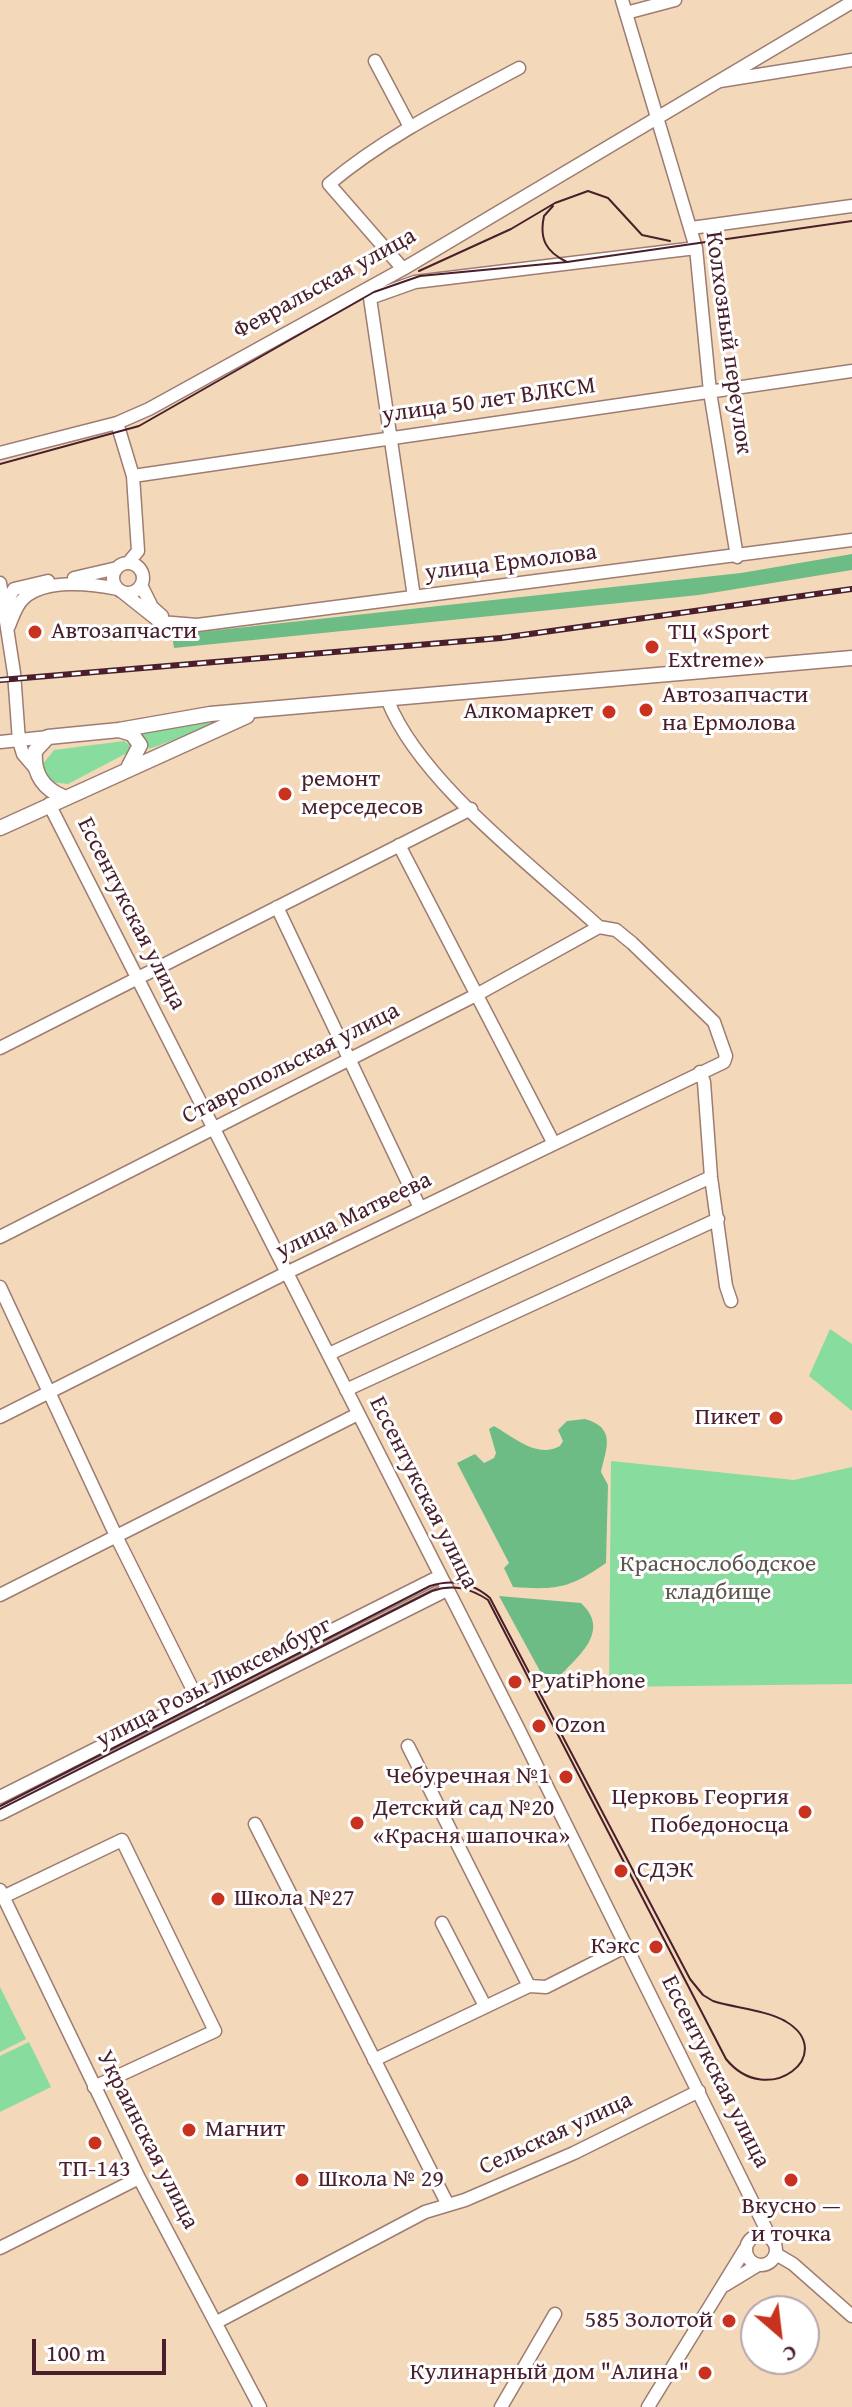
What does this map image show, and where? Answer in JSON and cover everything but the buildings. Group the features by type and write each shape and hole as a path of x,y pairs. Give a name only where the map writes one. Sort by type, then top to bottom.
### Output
{"main road":[{"path":"5,826 36,801 35,751 48,737 119,730 210,714 252,713 852,658"},
{"path":"5,826 252,713"},
{"path":"119,730 132,734 140,745 129,767"},
{"path":"36,771 50,790 63,797"}],"street":[{"name":"Колхозный переулок","path":"622,0 696,248 710,392 737,557"},
{"path":"626,13 675,0"},
{"name":"Февральская улица","path":"0,453 117,423 407,266 852,2"},
{"path":"713,82 852,60"},
{"path":"375,61 410,127"},
{"path":"415,282 407,266 329,184 360,157 519,68"},
{"path":"691,228 852,206"},
{"name":"Февральская улица","path":"392,437 370,298 415,282 696,248"},
{"name":"улица 50 лет ВЛКСМ","path":"133,476 852,371"},
{"path":"117,423 133,476 141,585 152,607 174,625"},
{"path":"392,437 414,597"},
{"name":"улица Ермолова","path":"174,625 208,624 852,540"},
{"path":"138,551 113,579 120,590 160,622 174,625"},
{"path":"4,606 14,589 122,566 141,570"},
{"path":"0,583 19,741 23,754 36,771"},
{"path":"6,637 15,610 31,593 80,585 133,592 141,585"},
{"path":"388,701 398,726 424,763 599,927"},
{"path":"0,742 48,737"},
{"name":"Ессентукская улица","path":"49,804 756,2203 775,2244 776,2254"},
{"path":"0,1048 471,809"},
{"path":"399,845 553,1142"},
{"path":"277,907 420,1208"},
{"name":"Ставропольская улица","path":"0,1237 478,994 599,927"},
{"name":"улица Матвеева","path":"0,1417 553,1142 724,1062 726,1056 714,1022 632,943 616,930 599,927"},
{"path":"700,1072 704,1082 711,1177 731,1301"},
{"path":"329,1354 711,1177"},
{"path":"346,1390 718,1219"},
{"path":"0,1287 117,1538 205,1713"},
{"path":"0,1595 358,1414"},
{"name":"улица Розы Люксембург","path":"0,1797 440,1576"},
{"name":"улица Розы Люксембург","path":"0,1814 447,1590"},
{"path":"408,1746 529,1986"},
{"path":"255,1824 447,2203"},
{"path":"2,1894 122,1840 215,2031 94,2087"},
{"name":"Украинская улица","path":"2,1894 139,2178 260,2407"},
{"path":"442,1923 485,2006"},
{"path":"374,2060 529,1986 546,1987 627,1946"},
{"name":"Сельская улица","path":"217,2322 447,2203 465,2200 574,2153 699,2091"},
{"path":"0,2248 139,2178"},
{"name":"Ессентукская улица","path":"648,2407 753,2237 756,2203"},
{"path":"753,2237 770,2237"},
{"path":"745,2249 749,2259 758,2265"},
{"path":"717,2293 758,2265 769,2263 776,2254 793,2264 852,2316"},
{"path":"501,2407 555,2314"}],"green space":[{"path":"852,554 852,570 699,595 174,648 172,635 741,573"},
{"path":"229,720 149,749 146,739 135,731"},
{"path":"124,741 131,746 127,753 68,784 49,782 42,765 54,750"},
{"path":"830,1329 852,1344 852,1411 809,1376"},
{"path":"585,1419 602,1428 607,1440 601,1472 608,1485 606,1563 562,1586 513,1587 504,1568 509,1563 457,1463 475,1454 484,1463 494,1458 496,1453 489,1429 494,1426 526,1445 543,1450 560,1446 563,1441 558,1430 567,1421"},
{"name":"Краснослободское кладбище","path":"611,1461 794,1480 852,1467 852,1684 609,1687"},
{"path":"499,1596 581,1603 590,1614 593,1624 588,1644 555,1681 547,1684"},
{"path":"0,1987 26,2039 0,2052"},
{"path":"29,2042 51,2087 0,2112 0,2056"}],"tram line":[{"path":"419,271 511,229 555,203 588,191 608,198 642,235 670,241"},
{"path":"553,206 544,216 544,238 549,249 567,262"},
{"path":"0,464 139,426 374,292 420,276 567,262 852,221"},
{"path":"0,1806 430,1586 446,1583 469,1586 490,1598 690,1979 703,1995 713,2001 785,2021 800,2034 805,2048 802,2061 792,2072 761,2080 743,2074 726,2059 488,1600 468,1590 447,1588 432,1591 0,1809"}],"railway":[{"path":"0,680 501,638 852,589"}],"place":[{"name":"Автозапчасти","path":"35,632"},
{"name":"ТЦ «Sport Extreme»","path":"652,647"},
{"name":"Автозапчасти на Ермолова","path":"646,710"},
{"name":"Алкомаркет","path":"609,712"},
{"name":"ремонт мерседесов","path":"285,794"},
{"name":"Пикет","path":"776,1418"},
{"name":"PyatiPhone","path":"515,1682"},
{"name":"Ozon","path":"539,1726"},
{"name":"Чебуречная №1","path":"566,1777"},
{"name":"Церковь Георгия Победоносца","path":"805,1812"},
{"name":"Детский сад №20 «Красня шапочка»","path":"357,1823"},
{"name":"СДЭК","path":"621,1871"},
{"name":"Школа №27","path":"218,1899"},
{"name":"Кэкс","path":"656,1947"},
{"name":"Магнит","path":"189,2130"},
{"name":"ТП-143","path":"95,2143"},
{"name":"Школа № 29","path":"302,2180"},
{"name":"Вкусно — и точка","path":"791,2180"},
{"name":"585 Золотой","path":"729,2321"},
{"name":"Кулинарный дом \"Алина\"","path":"705,2373"}]}
